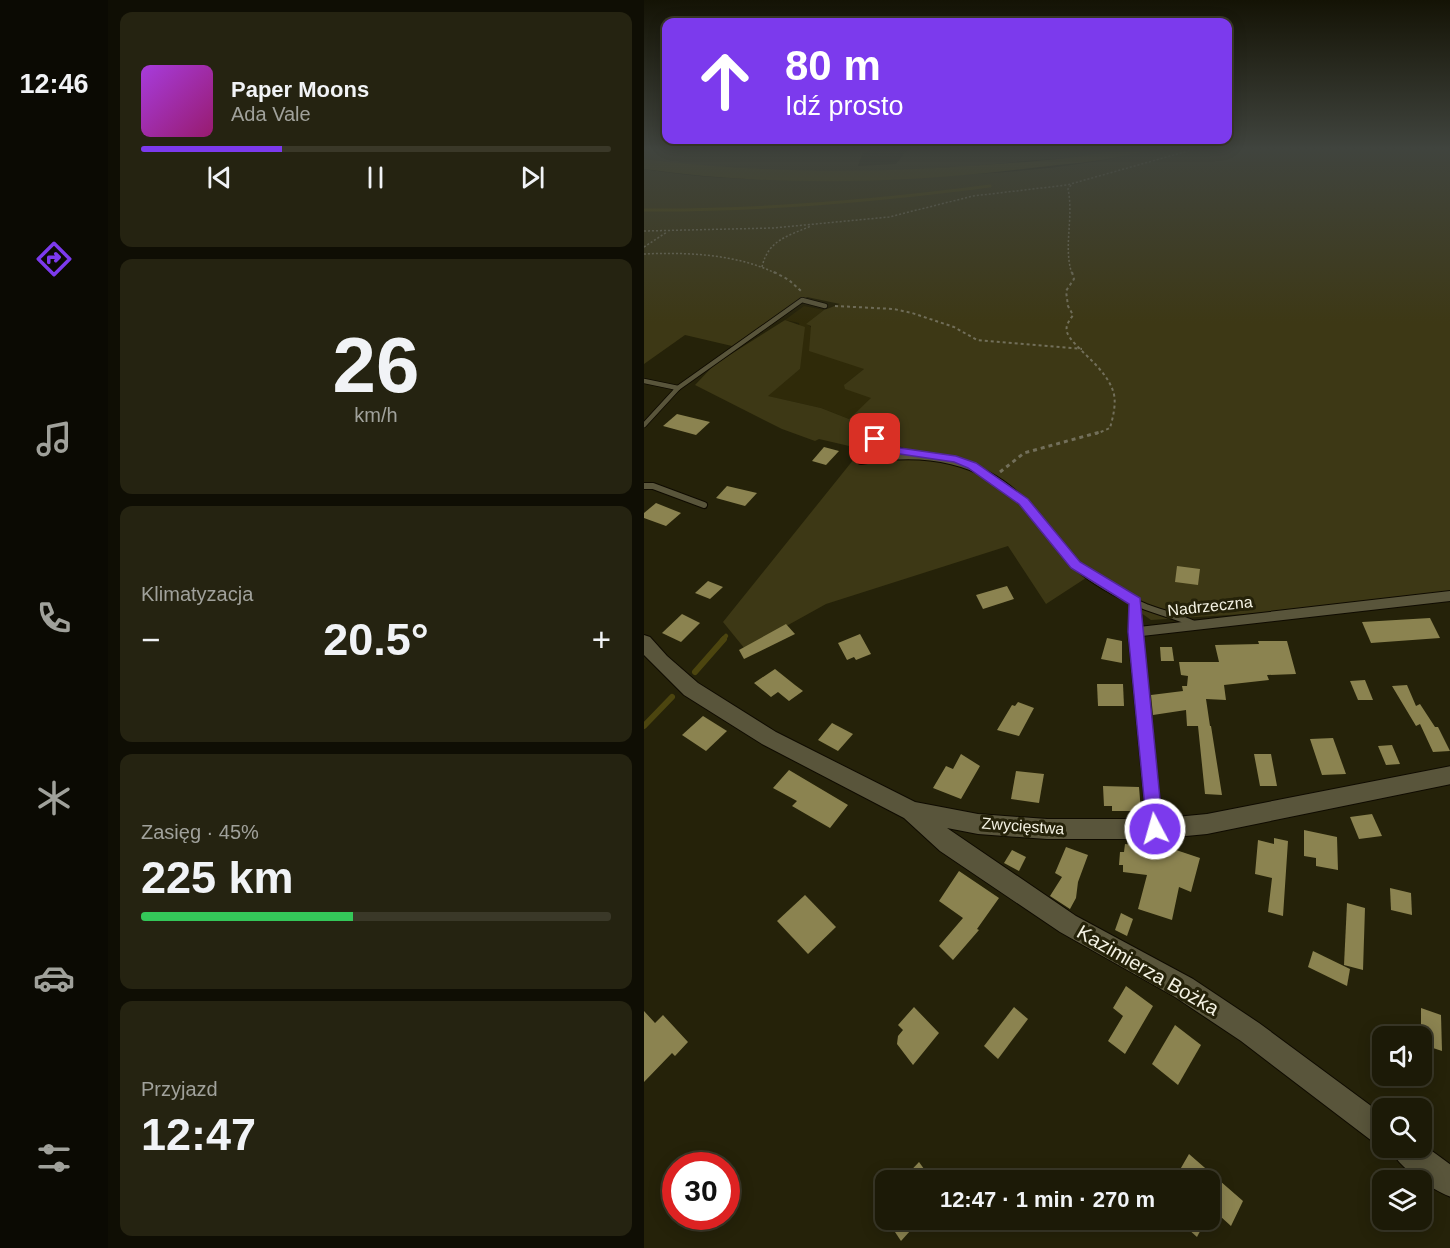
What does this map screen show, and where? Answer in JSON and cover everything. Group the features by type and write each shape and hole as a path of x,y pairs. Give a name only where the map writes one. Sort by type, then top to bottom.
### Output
{"street":[{"name":"Nadrzeczna","path":"1135,632 1451,596"},
{"path":"1135,632 1155,829"},
{"name":"Zwycięstwa","path":"644,642 660,661 691,689 728,714 839,776 912,811 978,824 1047,829 1155,829 1207,824 1451,775"},
{"name":"Kazimierza Bożka","path":"912,811 948,843 1068,924 1184,988 1250,1032 1372,1124"},
{"path":"1417,1158 1451,1183"}],"lane":[{"path":"644,424 678,388 802,300 825,306"},
{"path":"644,381 678,388"},
{"path":"867,423 875,439 890,450 956,459 972,466 1023,501 1076,565 1135,601 1196,626"},
{"path":"861,461 914,454"},
{"path":"644,486 653,486 704,505"},
{"path":"1135,601 1135,632"}],"path":[{"path":"644,231 818,224 889,218 921,207"},
{"path":"994,481 1020,453 1068,439 1096,435 1110,428 1114,412 1114,392 1099,365 1067,334 1066,326 1073,315 1068,306 1066,291 1074,279 1068,261 1072,207"},
{"path":"761,267 765,254 774,242 818,224"},
{"path":"644,247 669,231"},
{"path":"644,254 684,254 761,267 794,282 801,290 802,300"},
{"path":"825,306 863,307 912,313 954,327 977,340 1084,349"}],"shaded area":[{"path":"644,207 1450,207 1450,601 1151,620 1089,576 1046,604 1008,546 826,604 745,649 723,622 862,449 819,439 815,441 782,429 695,385 714,365 785,320 805,327 800,369 768,396 821,408 849,419 871,398 845,389 844,385 864,369 809,351 811,326 806,324 824,310 840,304 807,297 732,346 685,335 644,364"},
{"path":"804,306 824,310 807,324 864,369 845,384 872,398 849,419 821,408 767,396 800,369 799,323 785,320"}],"building":[{"path":"677,414 710,422 696,435 663,426"},
{"path":"824,447 839,451 826,465 812,461"},
{"path":"727,486 757,493 745,506 716,498"},
{"path":"656,503 681,513 666,526 644,518 644,513"},
{"path":"1177,566 1200,569 1198,585 1175,582"},
{"path":"708,581 723,587 710,599 695,593"},
{"path":"1007,586 1014,599 983,609 976,595"},
{"path":"682,614 700,623 681,642 662,633"},
{"path":"1430,618 1440,638 1371,643 1362,622"},
{"path":"786,624 795,634 744,659 739,650"},
{"path":"860,634 871,654 856,660 854,657 847,660 838,643"},
{"path":"1107,638 1122,641 1122,663 1101,659"},
{"path":"1287,641 1296,674 1267,675 1269,680 1224,685 1226,700 1206,699 1222,795 1205,794 1198,726 1187,726 1186,710 1153,715 1151,695 1183,691 1182,686 1187,686 1188,676 1181,675 1179,662 1219,662 1215,645"},
{"path":"1160,647 1172,647 1174,661 1161,661"},
{"path":"775,669 803,691 789,701 778,692 771,697 754,683"},
{"path":"1365,680 1373,700 1358,700 1350,681"},
{"path":"1097,684 1123,684 1124,706 1098,706"},
{"path":"1407,685 1416,706 1420,704 1435,727 1438,727 1450,751 1433,752 1420,724 1416,726 1392,686"},
{"path":"1018,702 1034,708 1019,736 997,730 1012,705 1015,706"},
{"path":"703,716 727,731 706,751 682,735"},
{"path":"832,723 853,734 838,751 818,740"},
{"path":"1333,738 1346,774 1322,775 1310,739"},
{"path":"1392,745 1400,764 1386,765 1378,746"},
{"path":"961,754 980,766 961,799 933,788 946,766 953,769"},
{"path":"1254,754 1271,754 1277,786 1260,786"},
{"path":"789,770 848,805 830,828 792,806 797,801 773,788"},
{"path":"1016,771 1044,774 1039,803 1011,799"},
{"path":"1103,786 1139,787 1141,811 1112,811 1112,806 1104,806"},
{"path":"1372,814 1382,836 1359,839 1350,817"},
{"path":"1304,830 1337,837 1338,870 1316,866 1316,858 1304,856"},
{"path":"1274,838 1288,841 1283,916 1268,912 1272,878 1255,874 1258,840 1274,844"},
{"path":"1125,844 1170,848 1200,858 1191,892 1179,887 1172,920 1138,909 1147,875 1123,872 1123,865 1119,865 1120,852 1124,852"},
{"path":"1066,847 1088,855 1078,882 1076,898 1070,909 1050,896 1062,877 1055,873"},
{"path":"1012,850 1026,857 1019,871 1004,863"},
{"path":"959,871 999,898 977,929 979,930 953,960 939,946 963,918 939,901"},
{"path":"1390,888 1411,893 1412,915 1391,910"},
{"path":"805,895 836,927 808,954 777,921"},
{"path":"1347,903 1365,908 1363,970 1344,965"},
{"path":"1121,913 1133,919 1127,936 1115,930"},
{"path":"1313,951 1350,969 1347,986 1308,967"},
{"path":"1126,986 1153,1006 1125,1054 1108,1041 1123,1016 1113,1008"},
{"path":"914,1007 939,1033 913,1065 897,1044 898,1036 903,1030 898,1025"},
{"path":"1014,1007 1028,1019 998,1059 984,1046"},
{"path":"1421,1008 1441,1015 1442,1051 1432,1048 1432,1026 1421,1026"},
{"path":"644,1011 655,1023 663,1015 688,1042 675,1056 672,1053 644,1082"},
{"path":"1175,1025 1201,1045 1178,1085 1152,1064"},
{"path":"1189,1154 1207,1170 1180,1170"},
{"path":"919,1162 925,1170 911,1170"},
{"path":"1220,1181 1243,1201 1231,1226 1220,1216"},
{"path":"894,1230 911,1230 901,1241"},
{"path":"1189,1230 1201,1230 1197,1237"}],"waterway":[{"path":"644,210 761,207"},
{"path":"722,640 726,636"},
{"path":"695,672 724,639"},
{"path":"644,726 672,697"}],"route":[{"path":"875,439 890,450 956,459 972,466 1023,501 1076,565 1135,601 1135,632 1155,829"}]}
